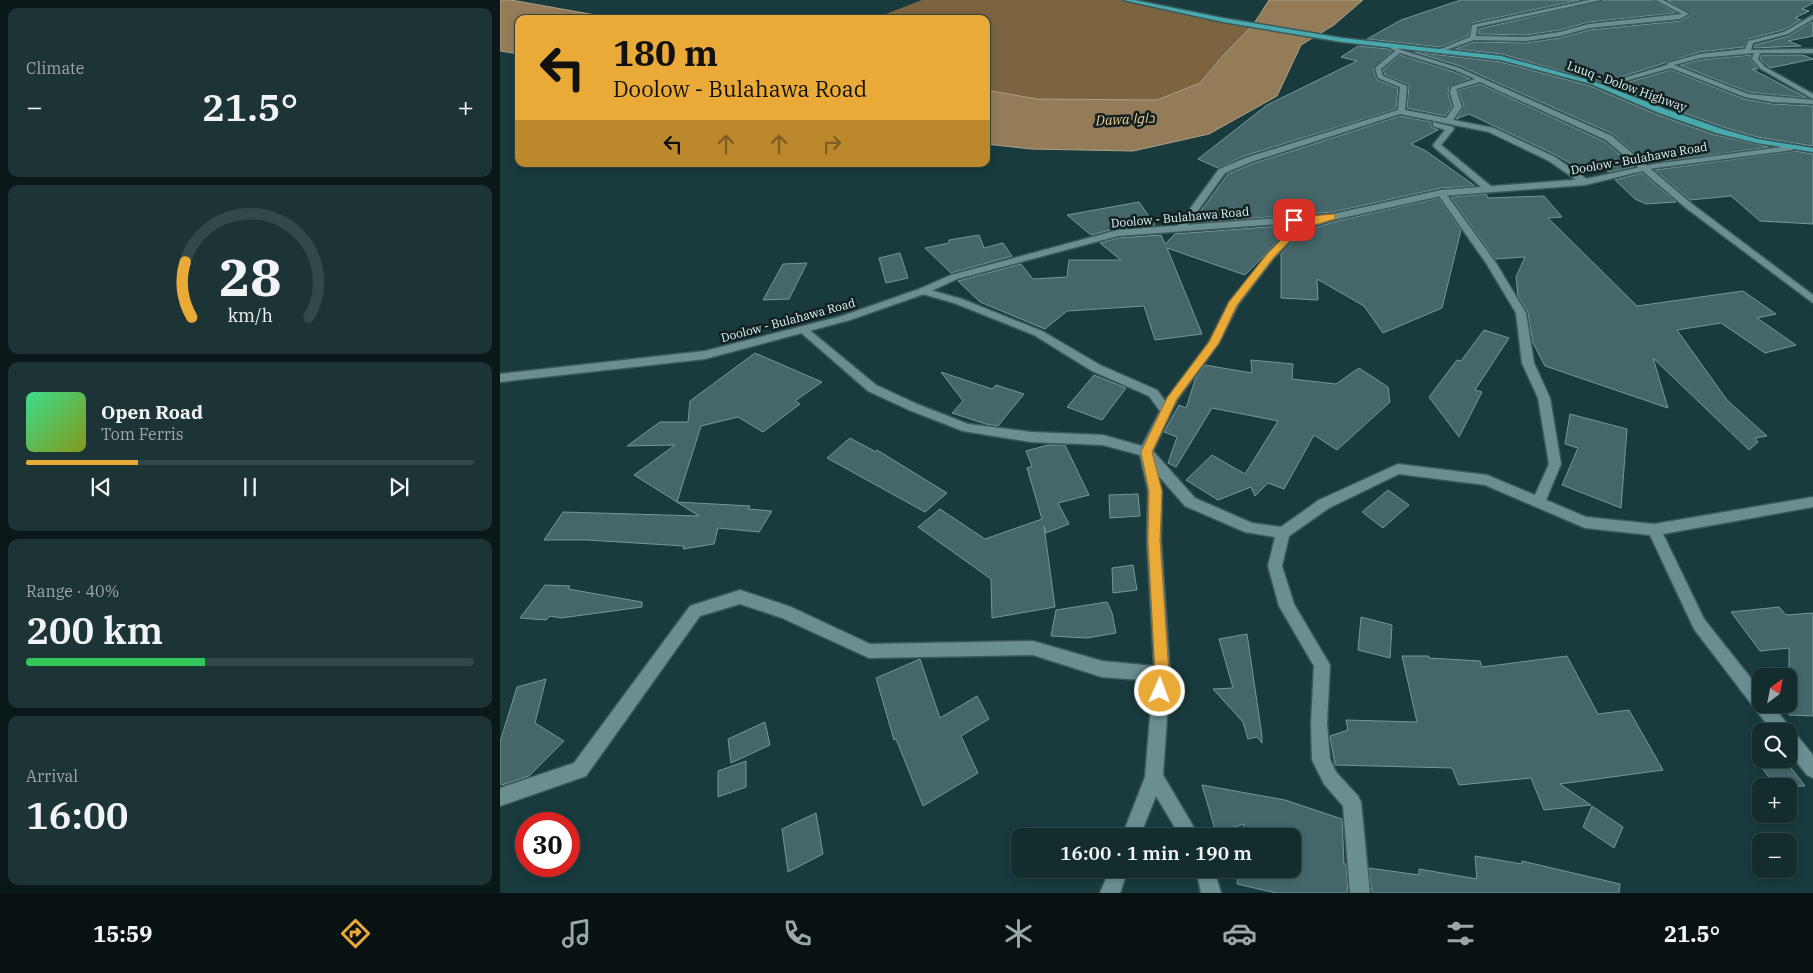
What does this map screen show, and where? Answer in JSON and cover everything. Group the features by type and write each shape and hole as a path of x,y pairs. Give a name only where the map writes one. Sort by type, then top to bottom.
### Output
{"main road":[{"name":"Luuq - Dolow Highway","path":"1126,0 1223,20 1342,40 1441,50 1527,63 1600,86 1719,131 1790,148 1813,150"}],"street":[{"path":"1473,38 1474,26 1598,0"},
{"path":"1441,50 1473,38 1526,39 1560,34 1589,26 1680,17 1686,14 1659,0"},
{"path":"1671,66 1670,64 1680,58 1748,51 1750,42 1786,33 1813,17"},
{"path":"1388,45 1399,51 1456,69 1609,138 1689,206 1813,300"},
{"path":"1399,51 1378,68 1380,77 1404,86 1401,112"},
{"path":"1721,54 1813,51"},
{"path":"1757,53 1755,59 1763,68 1813,97"},
{"path":"1600,86 1671,66 1693,74 1704,82 1748,96 1813,102"},
{"path":"1448,121 1458,108 1453,88 1480,80"},
{"path":"1401,112 1450,129 1437,145 1489,189"},
{"path":"1181,228 1222,171 1248,160 1401,112 1492,130 1552,159 1585,182"},
{"name":"Doolow - Bulahawa Road","path":"500,378 705,355 846,318 923,291 954,277 1118,233 1333,217 1441,193 1585,182 1645,168 1711,157 1756,154 1790,148"},
{"path":"1441,193 1491,263 1521,313 1528,363 1544,398 1555,464 1538,503"},
{"path":"1135,828 1154,777 1162,674 1154,540 1156,491 1146,452 1172,398 1214,343 1232,304 1270,256 1298,228 1333,217"},
{"path":"923,291 958,301 1038,333 1096,368 1153,393 1166,411"},
{"path":"802,330 872,388 912,407 967,428 1032,437 1103,440 1146,452 1190,502 1250,528 1282,533"},
{"path":"1360,893 1352,802 1330,778 1321,760 1319,723 1322,665 1287,606 1275,566 1282,533 1324,504 1398,469 1487,480 1585,522 1654,530 1813,502"},
{"path":"1654,530 1699,624 1752,692"},
{"path":"500,797 580,770 695,611 740,597 786,612 870,651 1033,648 1102,668 1162,674"},
{"path":"1768,713 1776,723"},
{"path":"1797,748 1813,769"},
{"path":"1154,777 1185,828"},
{"path":"1110,893 1116,878"},
{"path":"1207,878 1211,893"}],"shaded area":[{"path":"922,0 1130,0 1253,25 1223,54 1200,83 1157,100 1037,99 990,91 990,15 883,15"}],"water":[{"path":"500,0 511,0 595,15 515,15 515,53 500,51"},
{"name":"Dawa داوا","path":"1269,0 1363,0 1334,25 1301,45 1277,96 1209,134 1133,151 1031,149 990,144 990,91 1037,99 1157,100 1200,83 1223,55 1253,25"}],"building":[{"path":"1461,0 1580,0 1472,23 1468,36 1440,47 1367,39 1401,20"},
{"path":"1603,0 1654,0 1676,13 1589,22 1560,30 1526,35 1478,34 1479,29"},
{"path":"1667,0 1813,0 1813,3 1802,9 1809,11 1795,18 1801,20 1783,30 1748,39 1744,47 1699,52 1602,83 1502,54 1455,49 1474,42 1526,43 1560,38 1589,30 1680,21 1691,15"},
{"path":"1811,22 1813,23 1813,36 1788,41 1801,46 1754,48 1755,45 1789,36"},
{"path":"1358,46 1392,51 1373,69 1377,80 1398,88 1396,109 1244,156 1218,168 1198,159 1267,105 1357,61 1341,57"},
{"path":"1414,52 1501,62 1590,86 1658,115 1715,135 1769,147 1647,164 1613,134 1460,66"},
{"path":"1400,55 1470,79 1449,87 1448,94 1452,107 1445,116 1407,108 1409,85 1385,75 1383,70"},
{"path":"1751,55 1751,60 1758,69 1752,69 1807,98 1748,92 1680,65 1700,60"},
{"path":"1761,55 1803,55 1813,59 1770,68 1760,59"},
{"path":"1671,70 1744,99 1772,104 1813,106 1813,146 1757,137 1723,127 1612,87"},
{"path":"1480,84 1605,142 1634,167 1608,172 1601,165 1583,171 1556,155 1469,114 1456,119 1464,106 1458,90"},
{"path":"1400,116 1431,122 1431,127 1438,130 1411,144 1426,151 1475,186 1441,188 1333,212 1192,223 1228,174 1252,164"},
{"path":"1795,151 1813,154 1813,224 1760,221 1731,196 1690,200 1655,170"},
{"path":"1642,173 1676,202 1646,204 1635,199 1615,180"},
{"path":"1486,194 1488,198 1544,196 1562,217 1548,218 1637,306 1743,291 1776,314 1757,318 1796,345 1765,353 1721,323 1677,330 1727,400 1767,436 1755,438 1758,442 1749,450 1653,358 1668,408 1545,366 1533,343 1528,313 1518,296 1516,277 1525,257 1495,259 1451,197"},
{"path":"1439,198 1461,230 1442,308 1383,333 1364,306 1317,279 1318,300 1281,298 1281,254 1302,232 1333,222"},
{"path":"1139,202 1155,225 1118,228 1091,235 1067,215"},
{"path":"1294,225 1245,275 1167,248 1202,334 1155,340 1144,306 1067,311 1045,329 980,302 958,281 1021,264 1033,279 1067,277 1069,260 1121,260 1100,243 1118,238 1161,235 1165,244 1175,234"},
{"path":"979,235 984,248 1003,243 1012,256 951,273 925,248 949,243 949,240"},
{"path":"900,253 908,278 886,283 879,258"},
{"path":"807,263 789,299 763,300 783,264"},
{"path":"1484,330 1509,338 1475,390 1482,392 1459,437 1429,397 1457,360 1461,361"},
{"path":"755,353 822,382 795,401 800,404 763,432 738,417 701,426 677,502 634,475 675,445 627,446 660,422 688,422 690,401"},
{"path":"1251,360 1293,364 1292,379 1336,384 1359,368 1388,387 1390,402 1337,450 1314,435 1284,489 1268,483 1255,496 1251,487 1218,500 1186,480 1212,455 1245,474 1278,421 1212,408 1176,467 1168,463 1177,437 1164,432 1179,405 1186,408 1196,377 1205,365 1252,373"},
{"path":"941,372 992,389 996,385 1024,394 998,426 986,424 952,413 963,401"},
{"path":"1094,375 1126,388 1102,420 1067,407"},
{"path":"1570,414 1627,429 1621,508 1562,485 1578,448 1565,444"},
{"path":"850,438 876,452 877,450 947,493 925,512 827,458"},
{"path":"1048,445 1065,445 1089,495 1058,503 1069,524 1046,533 1044,526 1055,607 992,618 991,579 918,527 940,509 985,539 1042,519 1027,468 1032,466 1026,451"},
{"path":"1388,490 1409,505 1383,528 1362,512"},
{"path":"1138,494 1140,516 1110,518 1109,495"},
{"path":"677,502 750,506 748,509 772,511 759,532 718,528 714,544 683,549 684,546 587,540 544,540 563,512 699,516"},
{"path":"1133,565 1137,590 1113,593 1112,568"},
{"path":"545,585 570,586 568,589 642,602 642,607 561,618 550,616 546,620 520,618"},
{"path":"1107,602 1112,613 1116,633 1087,638 1051,636 1056,610"},
{"path":"1779,607 1786,615 1813,613 1813,716 1789,715 1789,713 1798,712 1798,668 1789,668 1789,648 1760,651 1731,612"},
{"path":"1361,617 1392,625 1390,658 1358,650"},
{"path":"1247,634 1262,743 1257,737 1248,739 1243,722 1213,689 1233,688 1219,639"},
{"path":"1402,656 1429,656 1429,658 1480,661 1482,667 1567,656 1598,714 1629,710 1663,770 1560,784 1591,805 1544,810 1531,778 1459,785 1452,768 1335,765 1330,736 1348,730 1346,720 1417,722"},
{"path":"920,659 940,718 977,696 989,719 961,736 978,773 923,806 896,739 894,740 876,678"},
{"path":"546,679 535,723 564,741 529,776 502,785 500,784 500,742 517,687"},
{"path":"765,722 770,745 731,763 728,739"},
{"path":"746,761 746,787 718,797 718,771"},
{"path":"1762,768 1791,768 1805,786 1797,786 1797,778 1770,778"},
{"path":"1202,785 1285,800 1342,819 1344,864 1346,864 1348,893 1276,893 1237,884 1238,878 1301,878 1301,828 1243,828 1244,824 1232,828 1215,828"},
{"path":"1592,806 1623,827 1614,848 1583,827"},
{"path":"816,813 823,854 788,872 782,829"},
{"path":"1475,856 1522,864 1522,861 1620,884 1619,893 1372,893 1369,868 1419,875 1419,869 1477,879"}],"route":[{"path":"1160,691 1162,674 1154,540 1156,491 1146,452 1172,398 1214,343 1232,304 1270,256 1298,228 1333,217 1294,220"}]}
